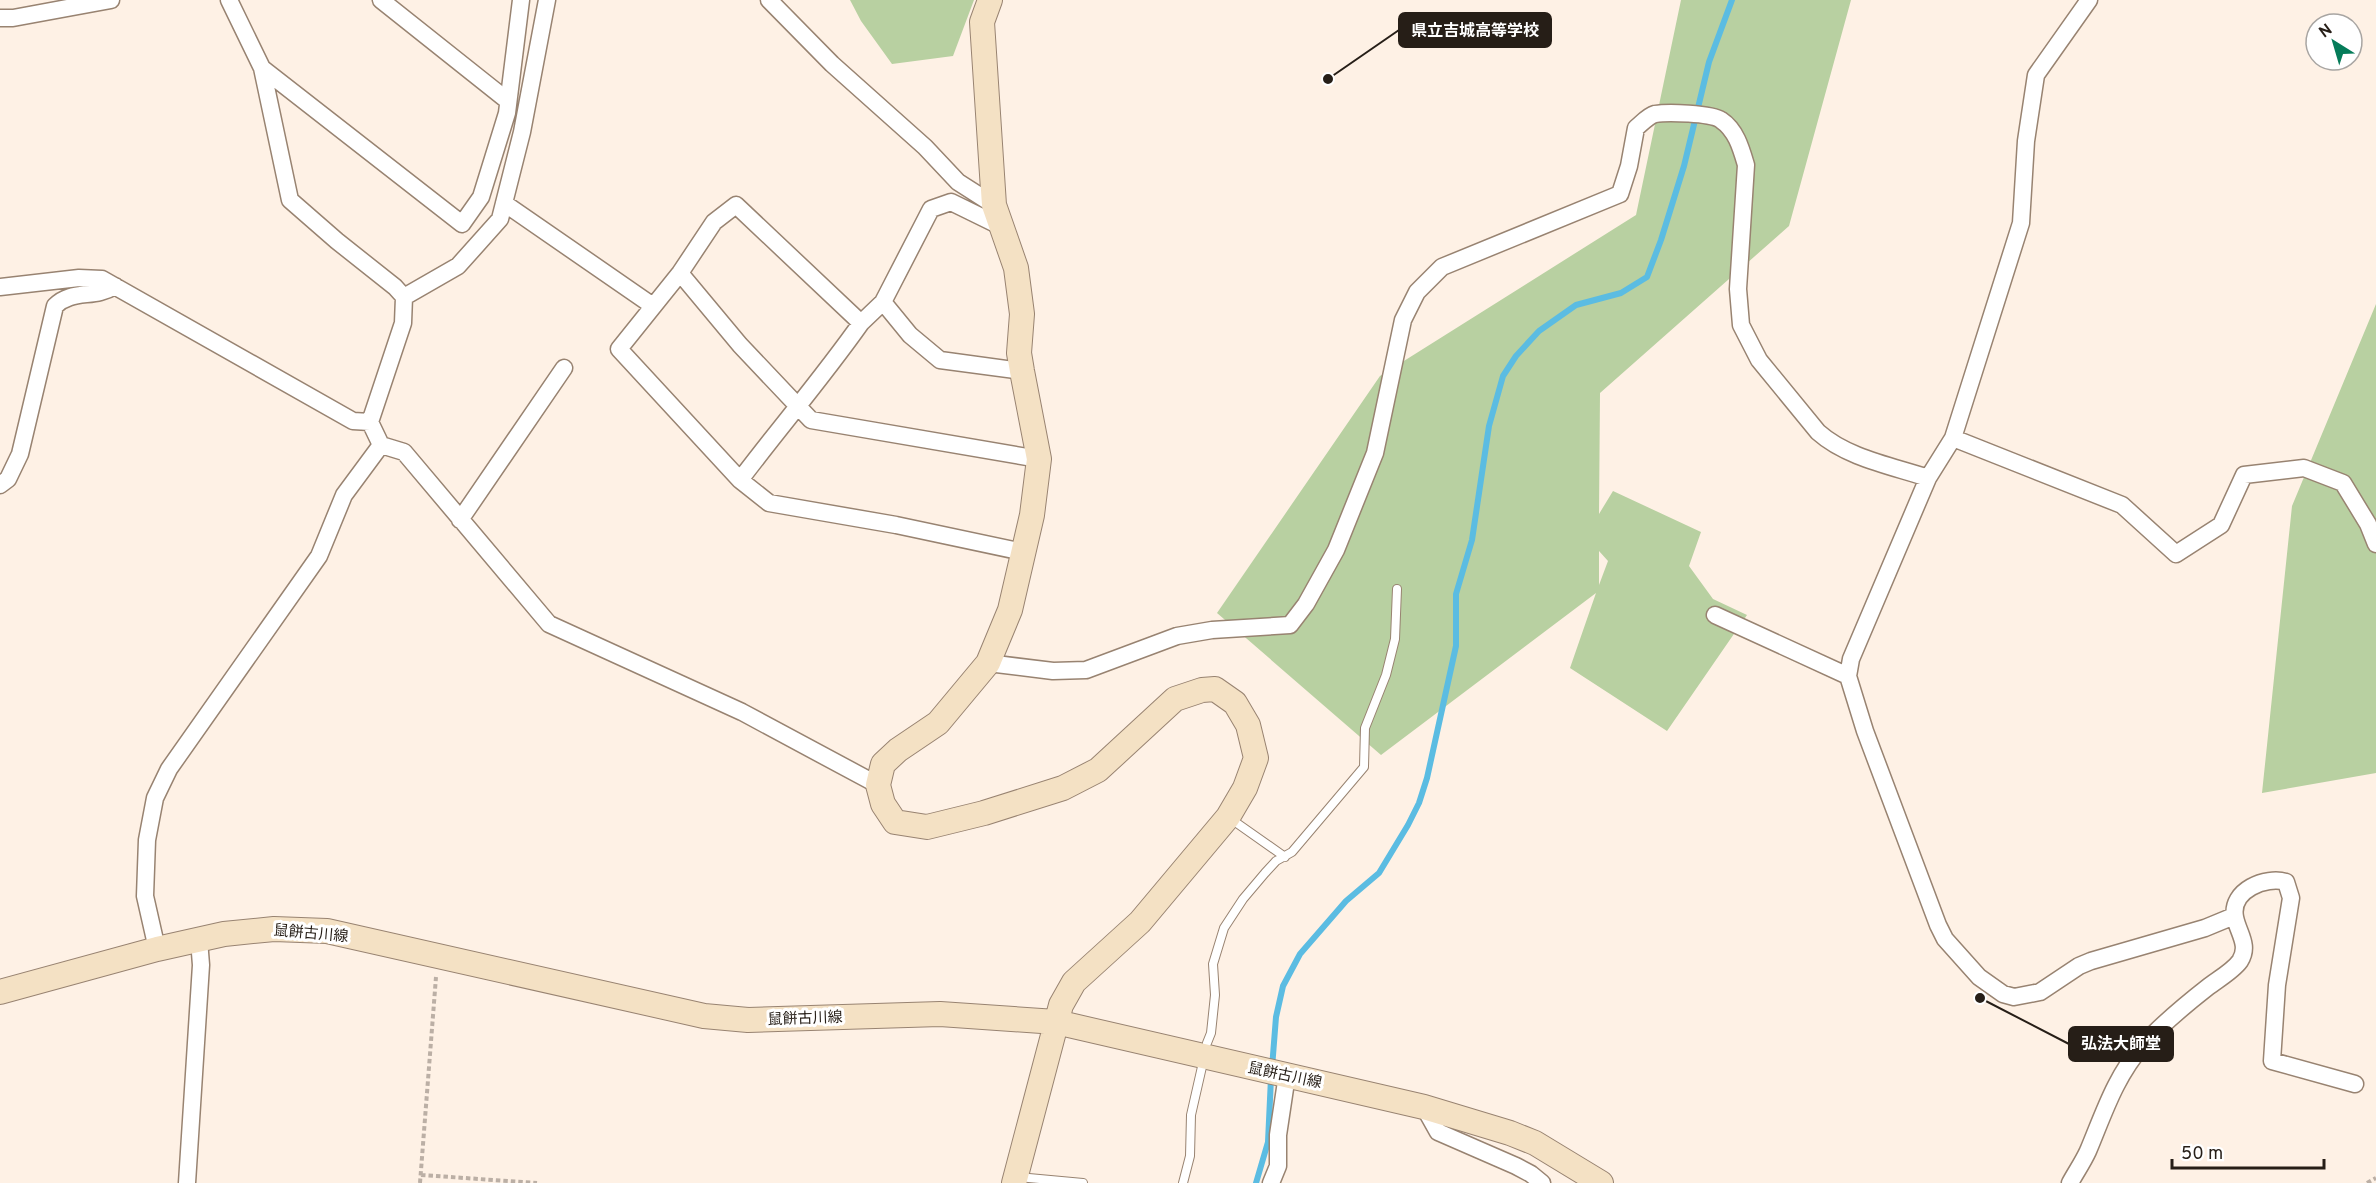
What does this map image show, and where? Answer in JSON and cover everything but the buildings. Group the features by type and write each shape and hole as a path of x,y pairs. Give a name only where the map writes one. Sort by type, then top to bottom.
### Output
{"street":[{"path":"0,18 13,18 111,0"},
{"path":"229,0 262,68 290,200 404,297 403,323 370,422 381,445 404,452 549,624 742,712 878,785"},
{"path":"381,0 508,101"},
{"path":"262,68 462,225 481,197 507,113 521,0"},
{"path":"404,297 458,266 501,219 522,132 548,0"},
{"path":"769,0 832,64 925,147 958,182 998,216"},
{"path":"990,0 982,22 998,216 1016,268 1022,314 1019,353 1039,459 1032,515 1010,610 988,663 938,723 898,750 883,764 878,785 883,804 895,822 927,827 984,813 1063,788 1098,770 1175,699 1202,690 1215,689 1235,703 1248,725 1256,758 1245,788 1228,817 1140,922 1074,982 1060,1005 1014,1180"},
{"path":"2089,0 2036,75 2026,141 2021,223 1953,438 1928,478 1851,659 1848,676 1865,731 1938,925 1961,958 1979,976 2003,994 2023,997 2040,992 2079,966 2091,961 2205,928 2234,916"},
{"path":"988,663 1053,671 1086,670 1177,636 1212,630 1290,625 1306,604 1336,550 1376,453 1403,320 1418,292 1442,267 1620,194 1629,166 1636,128 1652,115 1712,116 1721,119 1740,143 1746,165 1738,311 1746,339 1759,360 1827,441 1842,450 1928,478"},
{"path":"504,202 653,306"},
{"path":"740,480 828,370 861,323 884,302 931,209 951,202 998,216"},
{"path":"861,323 736,205 714,222 680,273 619,348 740,480 769,503 896,525 1023,552"},
{"path":"680,273 740,345 811,420 1039,459"},
{"path":"0,287 93,277 102,279 353,420 370,422"},
{"path":"0,485 8,479 20,454 55,306 64,297 104,293 115,286"},
{"path":"884,302 910,335 940,360 1022,370"},
{"path":"460,520 564,368"},
{"path":"1953,438 2122,505 2176,554 2221,525 2244,475 2304,468 2343,483 2368,524 2376,544"},
{"path":"157,949 145,896 147,840 155,798 169,769 319,556 344,495 381,445"},
{"path":"1715,615 1848,676"},
{"path":"2070,1183 2088,1152 2110,1094 2127,1066 2154,1033 2239,962 2244,944 2234,916 2238,902 2245,891 2257,884 2278,880 2286,882 2290,898 2277,985 2272,1061 2355,1084"},
{"name":"鼠餅古川線","path":"0,992 157,949 248,930 301,929 327,932 437,954 598,994 704,1016 748,1020 940,1014 1056,1022 1206,1050 1261,1070 1424,1107 1502,1130 1558,1155 1601,1183"},
{"path":"187,1183 201,965 199,940"},
{"path":"1271,1183 1278,1166 1278,1136 1286,1074"},
{"path":"1424,1107 1438,1132 1516,1166 1542,1183"}],"lane":[{"path":"1183,1183 1190,1156 1191,1114 1211,1033 1215,995 1213,964 1224,928 1243,899 1265,873 1276,861 1286,857 1364,767 1365,728 1391,658 1395,639 1397,589"},
{"path":"1228,817 1286,857"},
{"path":"1014,1180 1052,1179 1083,1183"}],"path":[{"path":"420,1183 437,954"},
{"path":"421,1175 537,1183"},
{"path":"2367,1183 2376,1178"}],"green space":[{"path":"850,0 974,0 953,56 892,64 861,21"},
{"path":"1681,0 1851,0 1789,226 1600,393 1599,514 1613,491 1701,532 1689,566 1713,599 1747,615 1667,731 1570,668 1596,593 1381,755 1217,613 1380,376 1636,215","holes":["1599,551 1608,561 1599,585"]},
{"path":"2376,304 2376,773 2262,793 2292,506"}],"waterway":[{"path":"1272,1068 1276,1017 1283,986 1300,954 1346,901 1379,873 1419,803 1427,778 1456,646 1456,594 1472,540 1489,426 1503,376 1516,356 1539,331 1576,305 1621,293 1647,277 1684,166 1709,62 1732,0"},
{"path":"1256,1183 1268,1142 1271,1078"}],"place":[{"name":"県立吉城高等学校","path":"1328,79"},
{"name":"弘法大師堂","path":"1980,998"}]}
